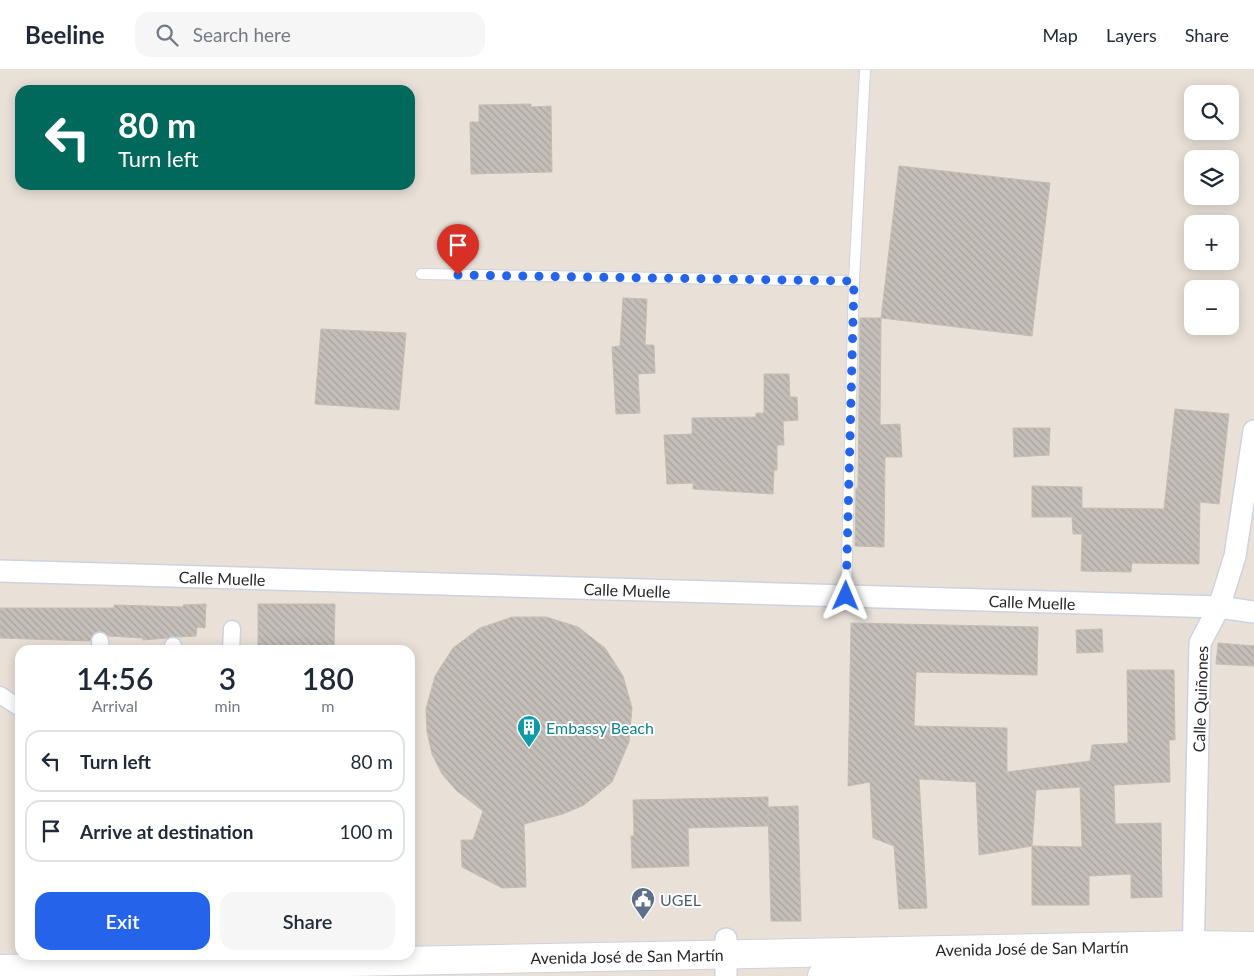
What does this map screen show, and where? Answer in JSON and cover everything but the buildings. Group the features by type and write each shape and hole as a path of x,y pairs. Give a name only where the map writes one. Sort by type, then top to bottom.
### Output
{"main road":[{"name":"Avenida José de San Martín","path":"822,976 1193,963 1254,946"},
{"name":"Avenida José de San Martín","path":"415,958 726,956 1193,963 1254,970"},
{"name":"Avenida José de San Martín","path":"0,969 71,961 202,960"}],"street":[{"name":"Calle Quiñones","path":"1193,963 1200,643 1219,607 1235,556 1254,430"},
{"name":"Calle Muelle","path":"0,571 1219,607 1254,612"},
{"path":"232,629 232,645"},
{"path":"0,695 15,705"}],"lane":[{"path":"846,596 854,281 865,70"},
{"path":"421,274 854,281"}],"place":[{"name":"Embassy Beach","path":"529,748"},
{"name":"UGEL","path":"643,920"}],"route":[{"path":"458,275 854,281 846,596"}]}
